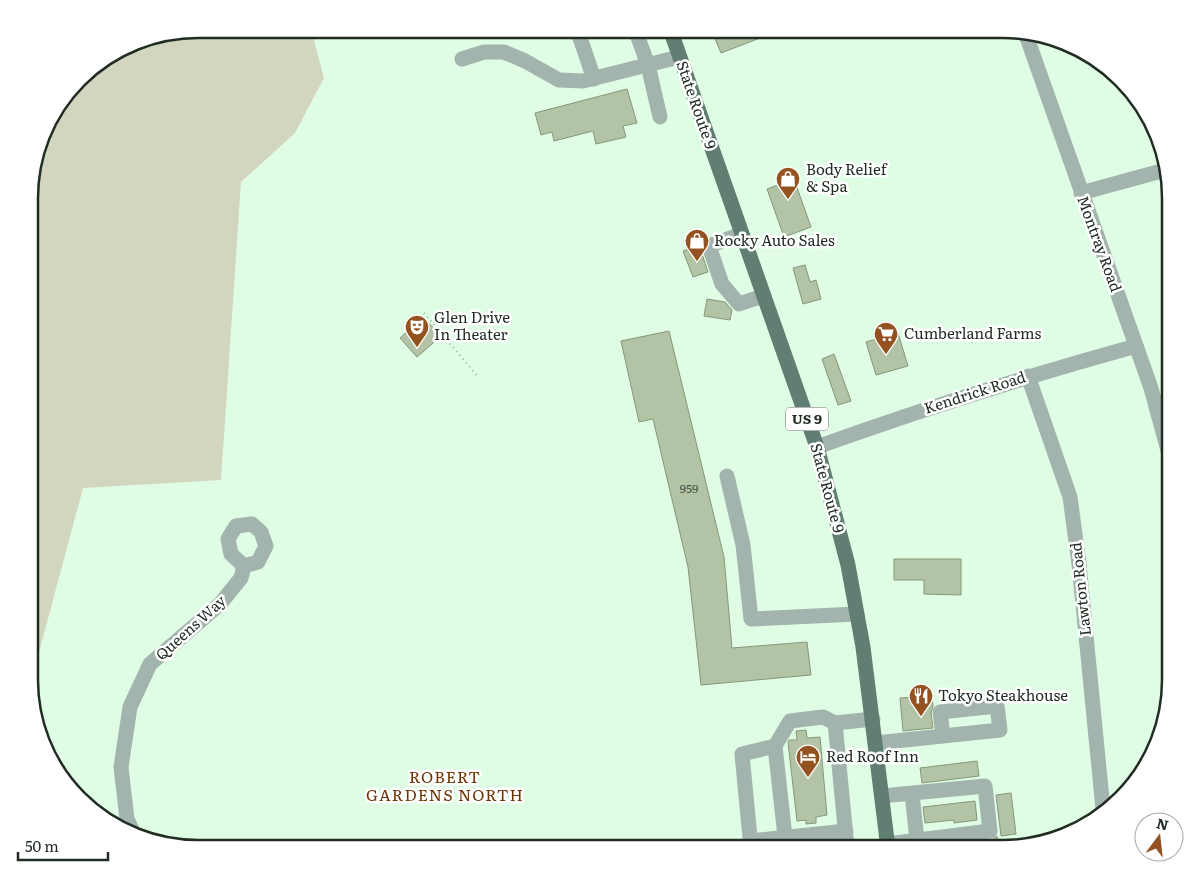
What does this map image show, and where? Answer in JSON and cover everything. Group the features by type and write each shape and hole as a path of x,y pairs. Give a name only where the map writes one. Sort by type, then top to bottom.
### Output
{"main road":[{"name":"State Route 9","path":"673,38 817,447 848,565 864,647 886,840"}],"street":[{"path":"580,38 594,79"},
{"path":"638,38 648,65 660,117"},
{"name":"Montray Road","path":"1029,41 1151,388 1161,425"},
{"path":"462,59 484,52 504,52 525,61 558,80 583,82 680,57"},
{"path":"1081,193 1159,172"},
{"path":"741,234 709,246 722,284 739,304 763,296"},
{"name":"Kendrick Road","path":"817,447 1028,376 1136,346"},
{"name":"Lawton Road","path":"1028,376 1070,497 1079,564 1102,803"},
{"path":"727,476 742,545 751,619 857,614"},
{"name":"Queens Way","path":"130,824 121,767 130,707 150,664 220,604 241,578 244,566"},
{"path":"784,837 775,746 790,721 823,718 835,723 873,719"},
{"path":"835,723 847,840"},
{"path":"876,743 943,736"},
{"path":"751,840 742,754 775,746"},
{"path":"882,796 985,786 990,831 918,840"},
{"path":"912,794 917,840"},
{"path":"771,840 846,830"}],"path":[{"path":"424,313 479,378"}],"green space":[{"path":"313,38 324,78 295,133 241,182 221,480 83,488 38,656 38,198 39,177 46,146 59,118 77,92 92,77 118,59 146,46 177,39"}],"building":[{"path":"715,38 760,38 721,53"},
{"path":"627,89 637,123 623,126 626,137 596,144 593,131 554,141 552,132 541,135 535,113"},
{"path":"794,179 811,227 784,237 767,189"},
{"path":"699,245 708,272 693,277 683,251"},
{"path":"805,265 810,282 816,280 821,299 803,304 793,268"},
{"path":"707,299 725,302 732,310 730,320 704,316"},
{"path":"423,317 441,336 417,357 400,338"},
{"path":"669,331 724,557 732,648 807,642 811,675 701,685 688,567 653,419 639,422 621,341"},
{"path":"898,333 908,366 876,375 866,342"},
{"path":"834,354 851,401 838,405 822,359"},
{"path":"894,559 961,559 961,595 924,594 924,580 894,580"},
{"path":"932,696 933,706 931,713 933,728 903,731 900,698"},
{"name":"Red Roof Inn","path":"806,730 807,738 820,737 827,815 816,817 816,823 806,824 806,820 797,821 788,742 789,740 797,740 796,731"},
{"path":"977,761 979,776 922,783 920,768"},
{"path":"1011,793 1016,834 1001,836 996,795"},
{"path":"975,801 977,820 954,823 954,820 925,823 923,807"}],"place":[{"name":"Body Relief & Spa","path":"788,200"},
{"name":"Rocky Auto Sales","path":"697,262"},
{"name":"Glen Drive In Theater","path":"417,348"},
{"name":"Cumberland Farms","path":"886,355"},
{"name":"Tokyo Steakhouse","path":"921,717"},
{"name":"Red Roof Inn","path":"808,778"}],"district":[{"name":"ROBERT GARDENS NORTH","path":"445,786"}]}
